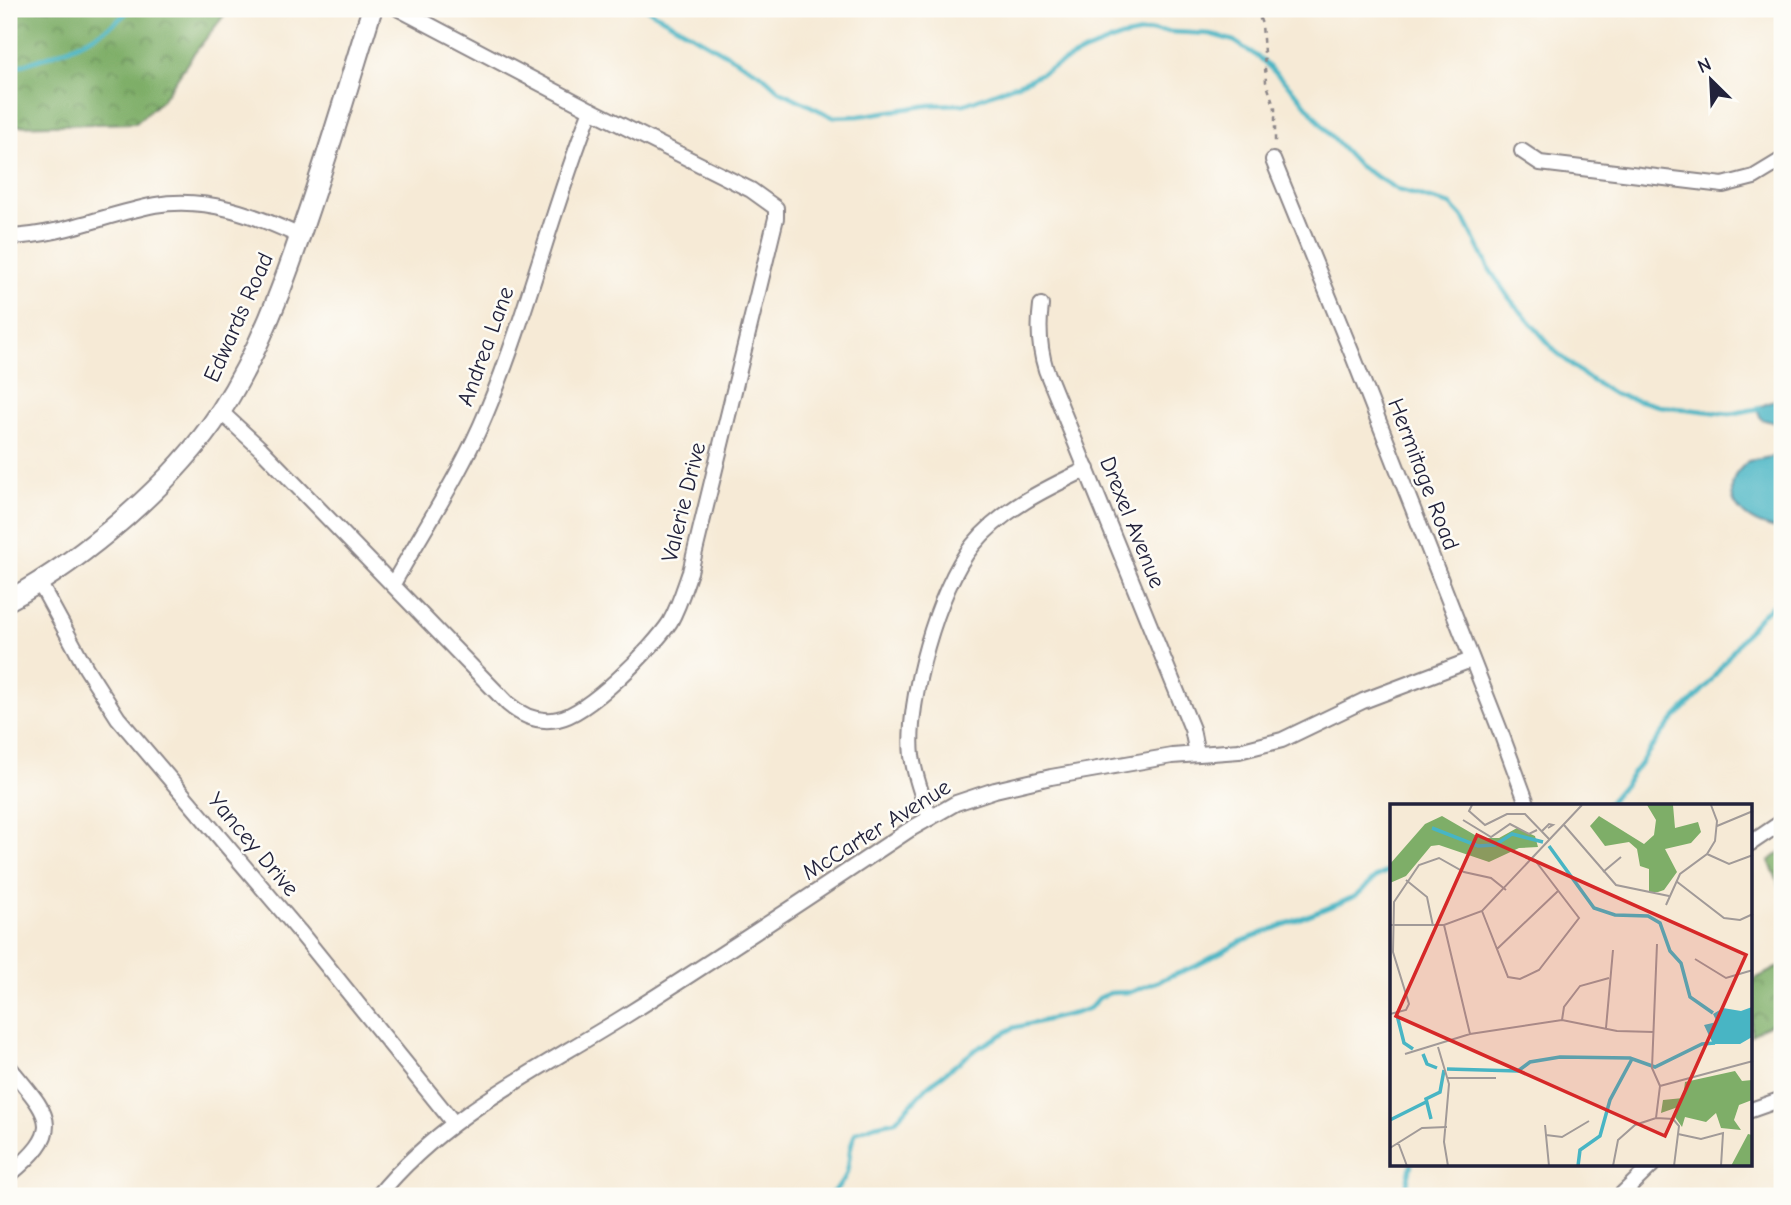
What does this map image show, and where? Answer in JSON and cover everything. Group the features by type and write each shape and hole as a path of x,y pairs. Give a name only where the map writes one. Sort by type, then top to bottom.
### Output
{"street":[{"name":"Edwards Road","path":"9,600 39,582 92,543 149,495 186,456 221,412 262,334 300,236 372,9"},
{"name":"Valerie Drive","path":"221,412 261,449 509,704 524,715 541,720 565,718 596,698 657,641 681,600 776,218 776,208 751,190 399,9"},
{"name":"Andrea Lane","path":"393,584 467,453 487,411 572,157 591,110"},
{"path":"1522,151 1540,163 1723,185 1754,177 1782,160"},
{"name":"Hermitage Road","path":"1273,160 1374,408 1527,804"},
{"path":"9,237 47,233 153,206 187,203 214,205 247,214 300,236"},
{"name":"Drexel Avenue","path":"1041,305 1038,326 1041,357 1192,729 1197,754"},
{"path":"930,818 915,773 911,741 929,640 947,588 960,563 987,530 1021,505 1087,469"},
{"name":"Yancey Drive","path":"39,582 86,668 118,718 299,931 453,1122"},
{"name":"McCarter Avenue","path":"378,1196 425,1146 453,1122 956,803 995,790 1051,777 1197,754 1239,751 1282,740 1363,701 1471,660"},
{"path":"1752,842 1782,822"},
{"path":"9,1067 42,1107 47,1125 39,1146 9,1175"},
{"path":"1752,1110 1782,1099"},
{"path":"1620,1196 1651,1166"}],"path":[{"path":"1256,9 1262,24 1266,82 1275,108 1277,131"}],"green space":[{"path":"9,9 229,9 162,100 136,123 9,126"},
{"path":"1782,851 1782,891 1769,861"},
{"path":"1782,965 1782,1017 1752,1034 1752,980"}],"water":[{"path":"1782,369 1782,425 1761,419 1757,408 1775,400 1781,387"},
{"path":"1782,455 1782,530 1761,525 1743,513 1736,505 1732,486 1736,474 1748,461"}],"waterway":[{"path":"9,69 57,53 90,38 119,20 130,9"},
{"path":"647,9 761,74 780,91 833,117 859,116 930,105 965,104 1028,80 1083,52 1121,37 1152,31 1210,34 1234,41 1261,59 1297,94 1359,166 1398,190 1451,205 1465,220 1490,270 1509,298 1555,351 1585,376 1614,394 1659,406 1730,414 1761,408"},
{"path":"1608,804 1668,726 1709,683 1751,626 1782,598"},
{"path":"828,1196 838,1188 847,1173 856,1132 895,1121 929,1085 975,1050 1013,1028 1076,1013 1090,1008 1099,998 1110,993 1131,992 1196,966 1242,941 1357,895 1376,877 1390,870"},
{"path":"1404,1196 1411,1166"}]}
